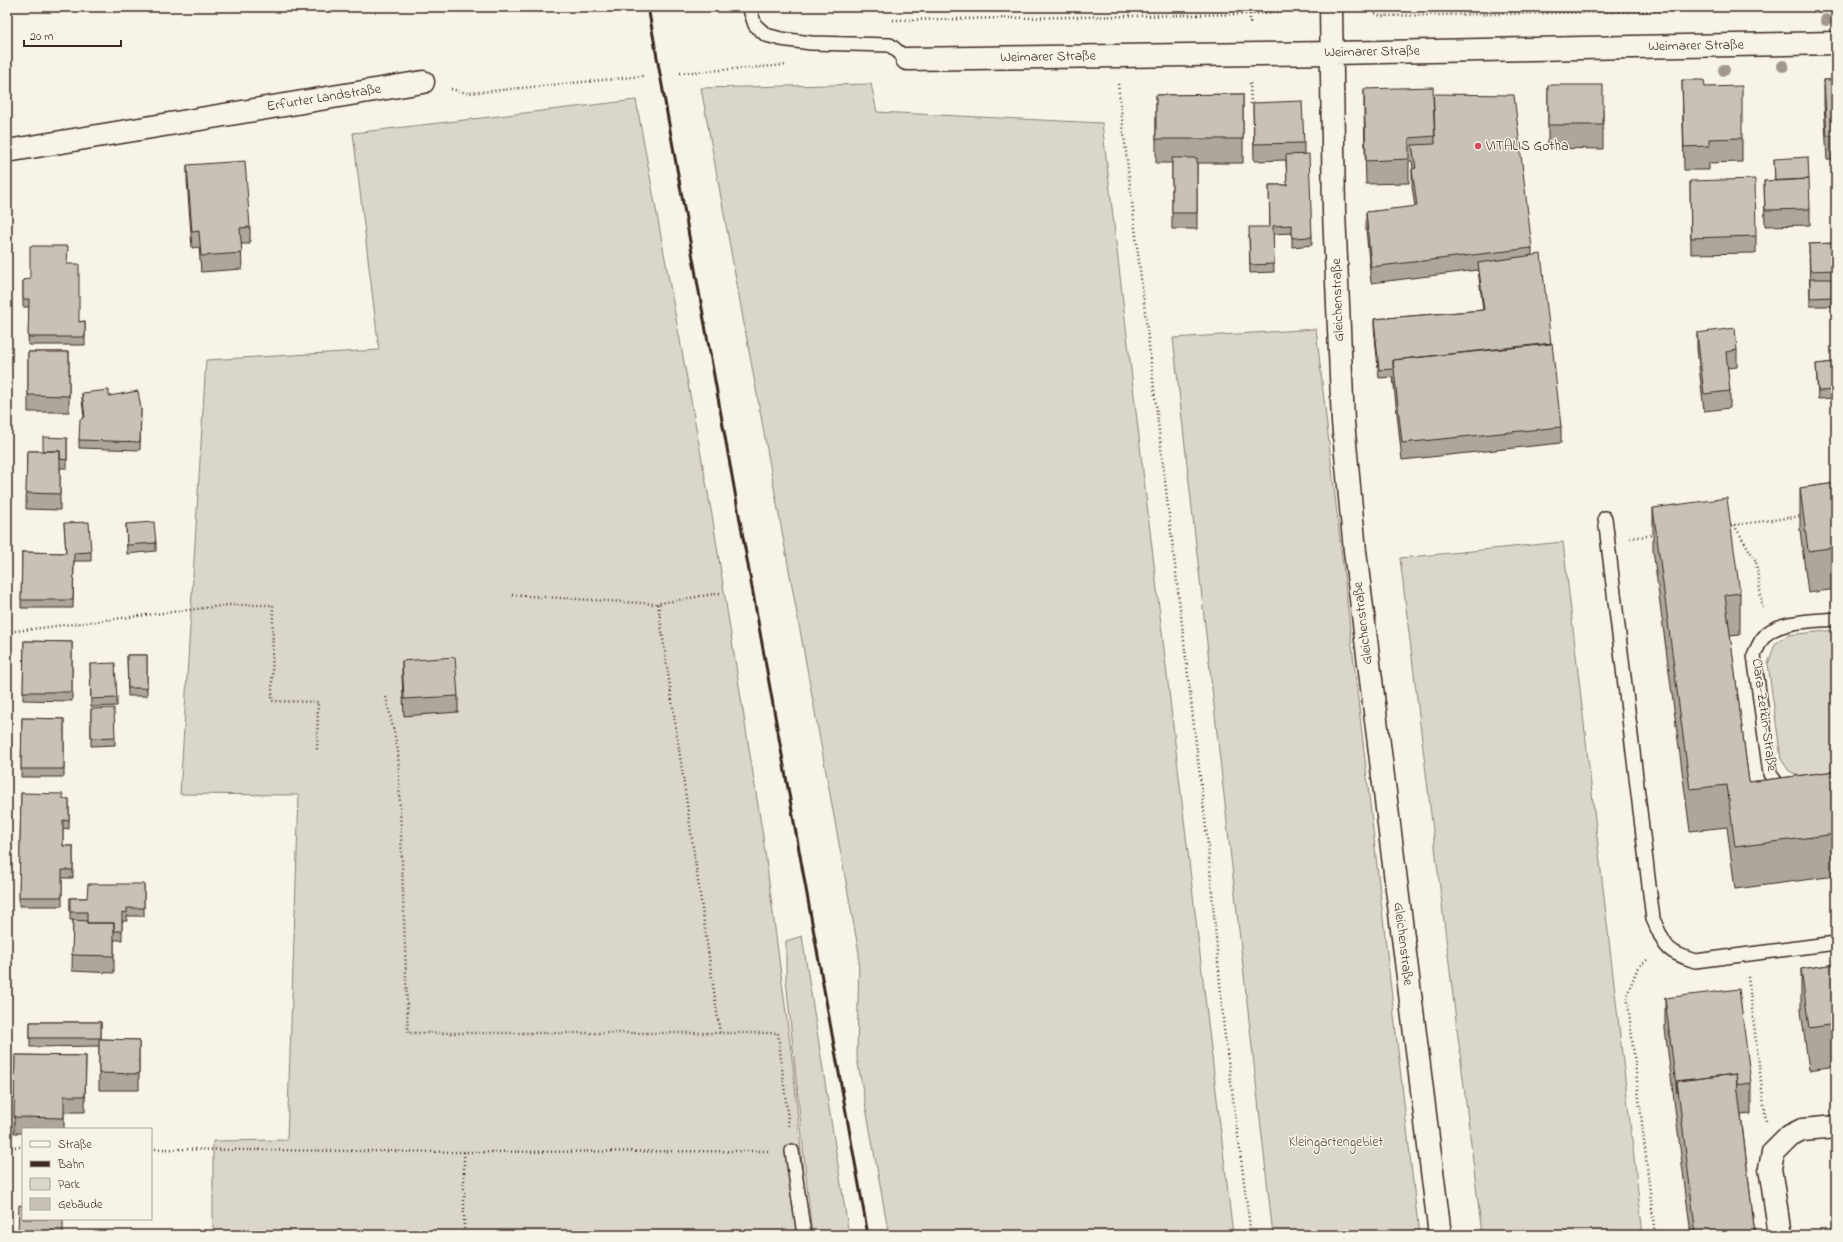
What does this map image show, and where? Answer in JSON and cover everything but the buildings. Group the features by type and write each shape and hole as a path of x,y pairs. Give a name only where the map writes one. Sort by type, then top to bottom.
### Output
{"street":[{"name":"Gleichenstraße","path":"1331,7 1334,212 1343,422 1355,551 1440,1235"},
{"name":"Weimarer Straße","path":"907,59 1332,53 1836,43"},
{"name":"Erfurter Landstraße","path":"7,151 258,108 423,82"},
{"path":"1780,1235 1770,1168 1773,1153 1790,1136 1802,1130 1836,1126"}],"lane":[{"path":"749,7 754,24 766,35 781,39 811,43 890,45 907,59"},
{"path":"1605,518 1653,918 1667,947 1678,955 1695,960 1836,943"},
{"name":"Clara-Zetkin-Straße","path":"1799,791 1792,792 1778,785 1770,774 1754,655 1763,637 1777,628 1787,624 1836,619"},
{"path":"792,1151 804,1235"}],"path":[{"path":"892,20 1250,14 1290,11 1297,7"},
{"path":"1365,7 1380,16 1836,8"},
{"path":"1115,56 1207,836 1224,1029 1251,1235"},
{"path":"680,73 790,65"},
{"path":"423,82 467,93 643,76"},
{"path":"1726,526 1805,516"},
{"path":"1734,525 1756,561 1762,605 1777,628"},
{"path":"1608,541 1663,534"},
{"path":"512,595 658,604 720,593"},
{"path":"658,604 720,1033"},
{"path":"7,632 229,605 273,605 272,701 318,702 317,752"},
{"path":"152,1149 464,1152 792,1151 778,1033 408,1033 398,750 386,697"},
{"path":"1655,1235 1627,995 1638,967 1667,947"},
{"path":"1745,955 1766,1126 1780,1145"},
{"path":"7,1147 22,1147"},
{"path":"464,1152 464,1235"}],"green space":[{"path":"871,84 877,112 1102,123 1233,1235 889,1235 857,1058 859,953 701,88"},
{"path":"636,100 712,515 763,837 793,1066 809,1235 213,1235 213,1141 287,1140 299,795 180,794 206,360 379,350 353,133"},
{"name":"Kleingartengebiet","path":"1316,329 1419,1235 1273,1235 1173,338"},
{"path":"1563,542 1643,1235 1482,1235 1400,558"},
{"path":"1836,630 1836,773 1801,777 1789,771 1781,759 1768,664 1775,644 1788,635"},
{"path":"802,936 849,1235 812,1235 786,979 786,941"}],"railway":[{"path":"648,7 868,1235"}],"place":[{"name":"VITALIS Gotha","path":"1478,146"}]}
